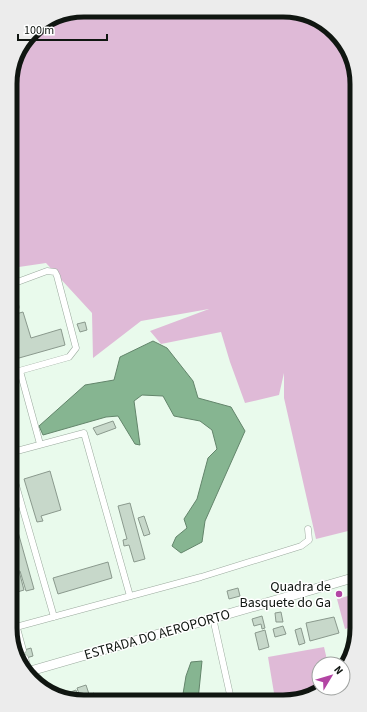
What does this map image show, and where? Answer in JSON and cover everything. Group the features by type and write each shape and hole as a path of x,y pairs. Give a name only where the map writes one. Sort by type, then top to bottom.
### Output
{"street":[{"path":"17,282 47,270 55,272 76,348 69,357 17,372"},
{"path":"20,371 40,444"},
{"path":"17,451 84,433 130,596"},
{"path":"17,489 54,617"},
{"path":"17,627 201,577 301,546 309,540 308,529"},
{"name":"ESTRADA DO AEROPORTO","path":"33,671 350,579"},
{"path":"213,618 230,695"},
{"path":"17,631 23,650"}],"shaded area":[{"path":"84,17 283,17 296,18 313,24 327,34 339,47 343,54 349,71 350,84 350,530 316,539 284,398 284,373 279,395 245,403 221,332 161,344 150,331 209,309 141,321 93,358 92,313 46,263 17,267 17,84 21,62 26,50 40,34 50,26 62,21 71,18"},
{"path":"153,341 167,348 193,381 198,398 231,407 245,431 205,521 202,542 181,553 172,546 176,537 187,528 184,519 197,499 208,458 217,449 212,430 200,421 174,416 163,396 142,395 134,401 140,445 135,444 118,416 106,417 43,435 39,426 85,385 114,380 120,357"},
{"path":"350,595 350,627 345,629 337,599"},
{"path":"324,647 326,656 311,656 311,689 292,694 274,695 268,657"},
{"path":"202,661 199,695 183,695 186,676 191,662"}],"building":[{"path":"23,312 31,338 61,329 65,345 17,359 17,314"},
{"path":"85,322 87,330 80,332 77,324"},
{"path":"113,421 116,428 97,435 93,428"},
{"path":"50,471 61,510 41,516 43,521 37,522 24,479"},
{"path":"130,503 145,559 134,562 129,545 124,546 123,540 127,539 118,506"},
{"path":"144,516 150,534 144,536 138,518"},
{"path":"17,532 34,589 26,591 19,571 24,590 17,592 17,553"},
{"path":"108,562 112,578 58,594 53,578"},
{"path":"238,588 240,596 229,599 227,591"},
{"path":"281,612 283,622 276,622 275,613"},
{"path":"262,616 265,628 262,629 261,624 254,626 252,619"},
{"path":"334,617 339,633 310,641 306,623"},
{"path":"283,626 286,634 275,637 273,629"},
{"path":"301,628 305,643 299,645 295,630"},
{"path":"265,630 269,647 259,650 255,633"},
{"path":"31,648 33,656 24,658 21,651"},
{"path":"86,685 89,694 79,694 77,688"},
{"path":"76,690 77,694 75,694 67,693"}],"place":[{"name":"Quadra de Basquete do Ga","path":"339,594"}]}
